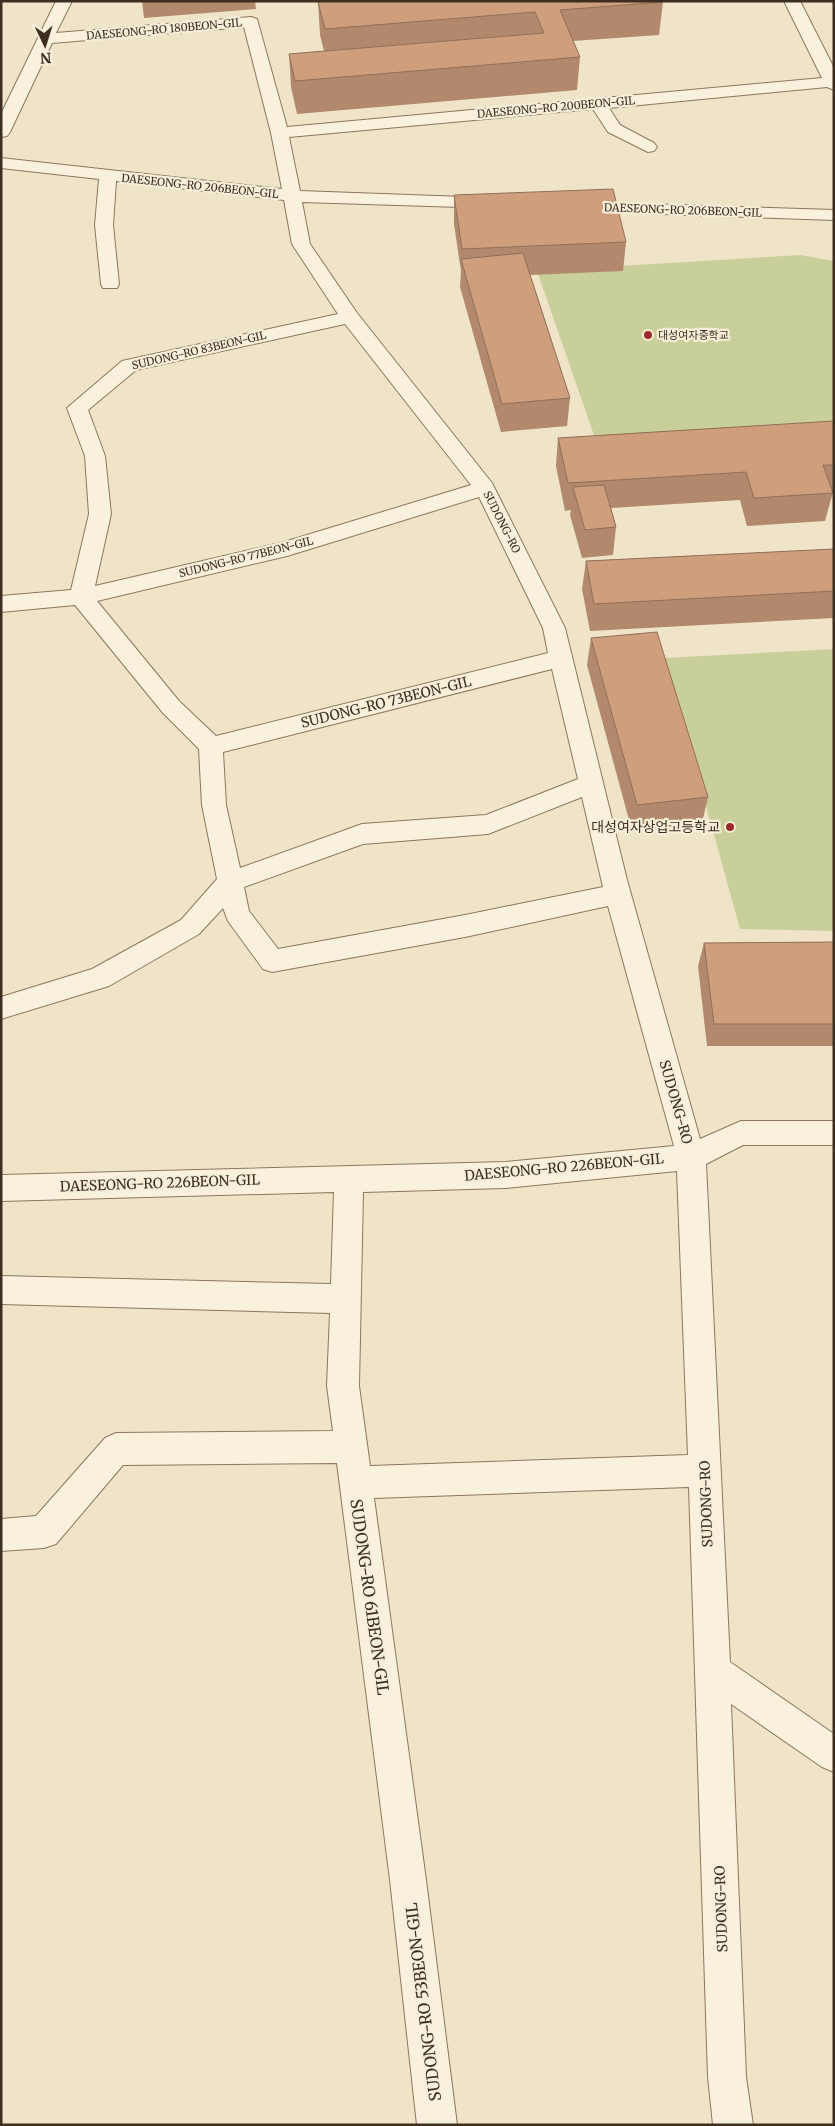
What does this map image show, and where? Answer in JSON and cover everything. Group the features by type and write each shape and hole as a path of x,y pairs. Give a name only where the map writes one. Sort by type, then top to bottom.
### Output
{"street":[{"path":"1,132 64,1"},
{"path":"792,1 833,84"},
{"name":"DAESEONG-RO 180BEON-GIL","path":"47,38 252,22"},
{"name":"DAESEONG-RO 206BEON-GIL","path":"252,22 280,133 292,196"},
{"name":"DAESEONG-RO 200BEON-GIL","path":"280,133 833,84"},
{"path":"598,104 614,128 648,147"},
{"name":"DAESEONG-RO 206BEON-GIL","path":"1,162 292,196 508,204"},
{"name":"DAESEONG-RO 206BEON-GIL","path":"108,176 104,225 110,284"},
{"name":"SUDONG-RO","path":"292,196 300,244 350,317 485,488 554,628 618,894 691,1157 714,1671 727,2077 733,2125"},
{"name":"DAESEONG-RO 206BEON-GIL","path":"568,206 834,215"},
{"name":"SUDONG-RO 83BEON-GIL","path":"81,596 100,514 95,456 76,408 129,365 350,317"},
{"name":"SUDONG-RO 77BEON-GIL","path":"1,604 81,596 286,549 485,488"},
{"path":"81,596 171,707 211,746 214,805 237,914 272,961 465,926 618,894"},
{"name":"SUDONG-RO 73BEON-GIL","path":"211,746 561,658"},
{"path":"1,1008 100,978 190,927 230,882 362,834 488,824 591,784"},
{"name":"DAESEONG-RO 226BEON-GIL","path":"1,1188 506,1175 691,1157 741,1133 834,1132"},
{"path":"348,1178 343,1386 354,1483"},
{"path":"1,1290 345,1300"},
{"path":"1,1535 44,1532 116,1449 350,1446"},
{"name":"SUDONG-RO 61BEON-GIL","path":"408,1880 354,1483 705,1470"},
{"path":"714,1671 834,1755"},
{"name":"SUDONG-RO 53BEON-GIL","path":"408,1880 437,2125"}],"green space":[{"path":"800,255 834,261 834,425 596,441 537,271"},
{"path":"834,649 834,931 740,929 665,658"}],"building":[{"path":"318,2 663,2 560,10 580,57 295,81 289,54 544,33 535,12 325,29"},
{"path":"613,189 626,242 462,249 454,195"},
{"path":"523,253 570,398 502,404 461,259"},
{"path":"834,421 834,465 823,465 833,493 754,498 746,472 568,483 558,438"},
{"path":"604,485 616,527 585,530 573,487"},
{"path":"834,549 834,591 594,604 586,561"},
{"path":"657,632 708,797 637,805 591,638"},
{"path":"834,942 834,1024 714,1024 704,943"}],"place":[{"name":"대성여자중학교","path":"648,335"},
{"name":"대성여자상업고등학교","path":"730,827"}]}
